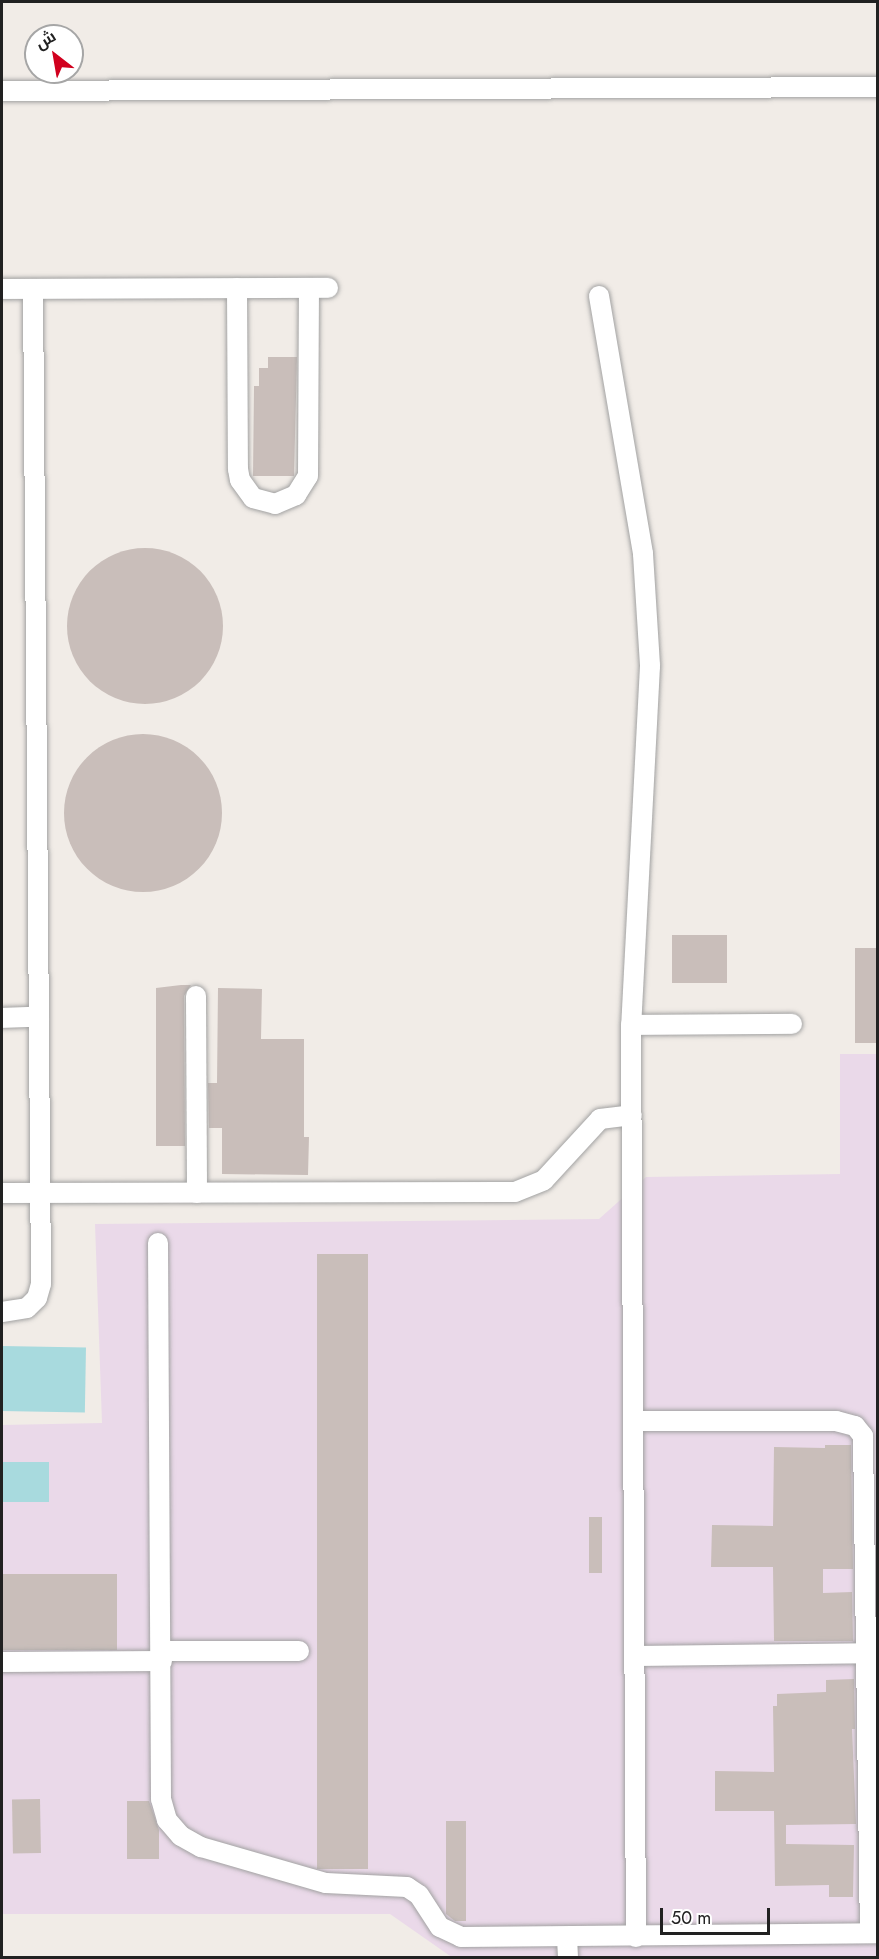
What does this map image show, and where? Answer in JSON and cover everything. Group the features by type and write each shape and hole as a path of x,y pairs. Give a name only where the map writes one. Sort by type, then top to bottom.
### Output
{"lane":[{"path":"2,91 878,87"},
{"path":"2,289 237,288 319,288 308,476 296,495 275,504 254,498 245,490 238,469 237,288"},
{"path":"2,1312 27,1308 40,1291 33,289"},
{"path":"598,296 637,516 649,629 650,704 631,1025 635,1421 636,1937"},
{"path":"196,996 197,1193"},
{"path":"2,1018 39,1017"},
{"path":"631,1025 792,1024"},
{"path":"2,1193 515,1192 535,1185 552,1173 600,1119 632,1115"},
{"path":"158,1243 163,1656 161,1798 167,1820 181,1836 201,1847 327,1883 407,1887 419,1895 440,1927 453,1935 568,1948 636,1937 874,1933 866,1448 860,1431 836,1421 635,1421"},
{"path":"2,1662 299,1651"},
{"path":"636,1656 868,1653"}],"shaded area":[{"path":"840,1054 877,1054 877,1957 453,1958 390,1914 2,1914 2,1425 102,1423 95,1224 599,1219 646,1177 840,1174"}],"water":[{"path":"2,1346 86,1347 85,1412 2,1411"},
{"path":"2,1462 49,1462 49,1502 2,1502"}],"building":[{"path":"268,357 297,357 294,476 253,476 254,386 259,386 259,368 268,368"},
{"path":"145,548 175,553 201,570 218,596 223,626 218,656 201,682 175,699 145,704 115,699 89,682 72,656 67,626 72,596 89,570 115,553"},
{"path":"143,734 173,740 187,747 199,757 209,769 216,783 222,813 216,843 209,857 199,869 187,879 173,886 143,892 113,886 99,879 87,869 77,857 70,843 64,813 70,783 77,769 87,757 99,747 113,740"},
{"path":"672,935 727,935 727,983 672,983"},
{"path":"855,948 878,948 878,1043 855,1043"},
{"path":"191,985 184,996 185,1146 156,1146 156,988"},
{"path":"218,988 262,989 261,1039 304,1039 304,1137 309,1137 308,1175 222,1174 222,1128 209,1128 208,1083 217,1083"},
{"path":"317,1254 368,1254 368,1869 317,1869"},
{"path":"825,1445 851,1445 853,1569 823,1569 823,1593 852,1592 853,1641 774,1641 773,1567 711,1567 712,1525 773,1526 774,1447 825,1448"},
{"path":"589,1517 602,1517 602,1573 589,1573"},
{"path":"2,1574 117,1574 117,1650 2,1650"},
{"path":"854,1679 855,1729 852,1729 856,1824 786,1825 786,1844 854,1845 853,1897 829,1897 829,1885 775,1886 774,1811 715,1811 715,1771 774,1772 773,1706 777,1706 777,1694 826,1692 826,1680"},
{"path":"12,1799 40,1799 41,1853 13,1853"},
{"path":"127,1801 149,1801 159,1830 159,1859 127,1859"},
{"path":"446,1821 466,1821 466,1921 455,1921 446,1914"}]}
